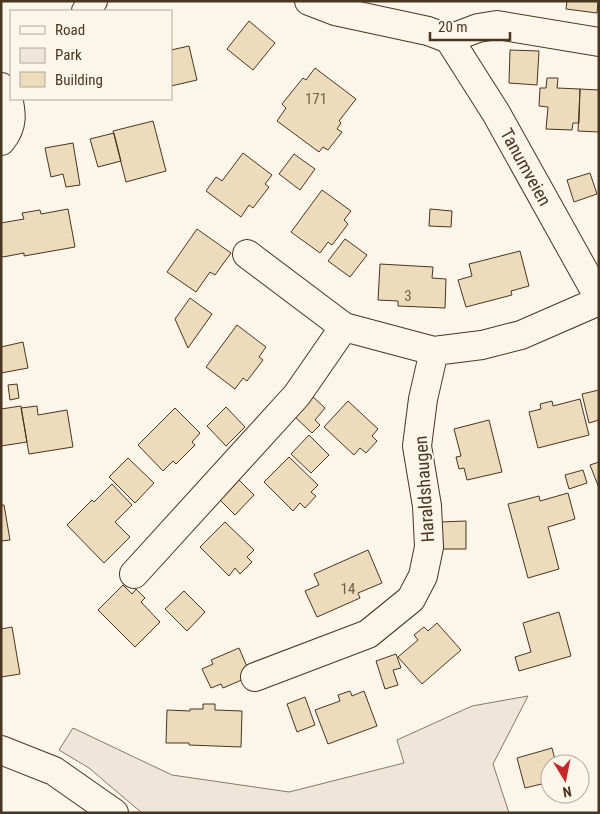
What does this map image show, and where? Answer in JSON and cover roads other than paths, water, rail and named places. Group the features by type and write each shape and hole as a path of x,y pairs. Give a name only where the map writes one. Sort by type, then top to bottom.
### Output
{"street":[{"path":"310,1 335,11 428,32 449,39 478,28 497,25 599,42"},
{"name":"Tanumveien","path":"449,39 496,113 599,300"},
{"path":"1,141 13,116 7,89"},
{"path":"247,254 344,327 434,351 482,345 521,335 599,300"},
{"path":"134,574 297,395 344,327"},
{"name":"Haraldshaugen","path":"255,677 368,634 411,599 422,576 429,548 426,506 417,446 422,399 434,351"},
{"path":"1,750 54,771 114,813"}]}
